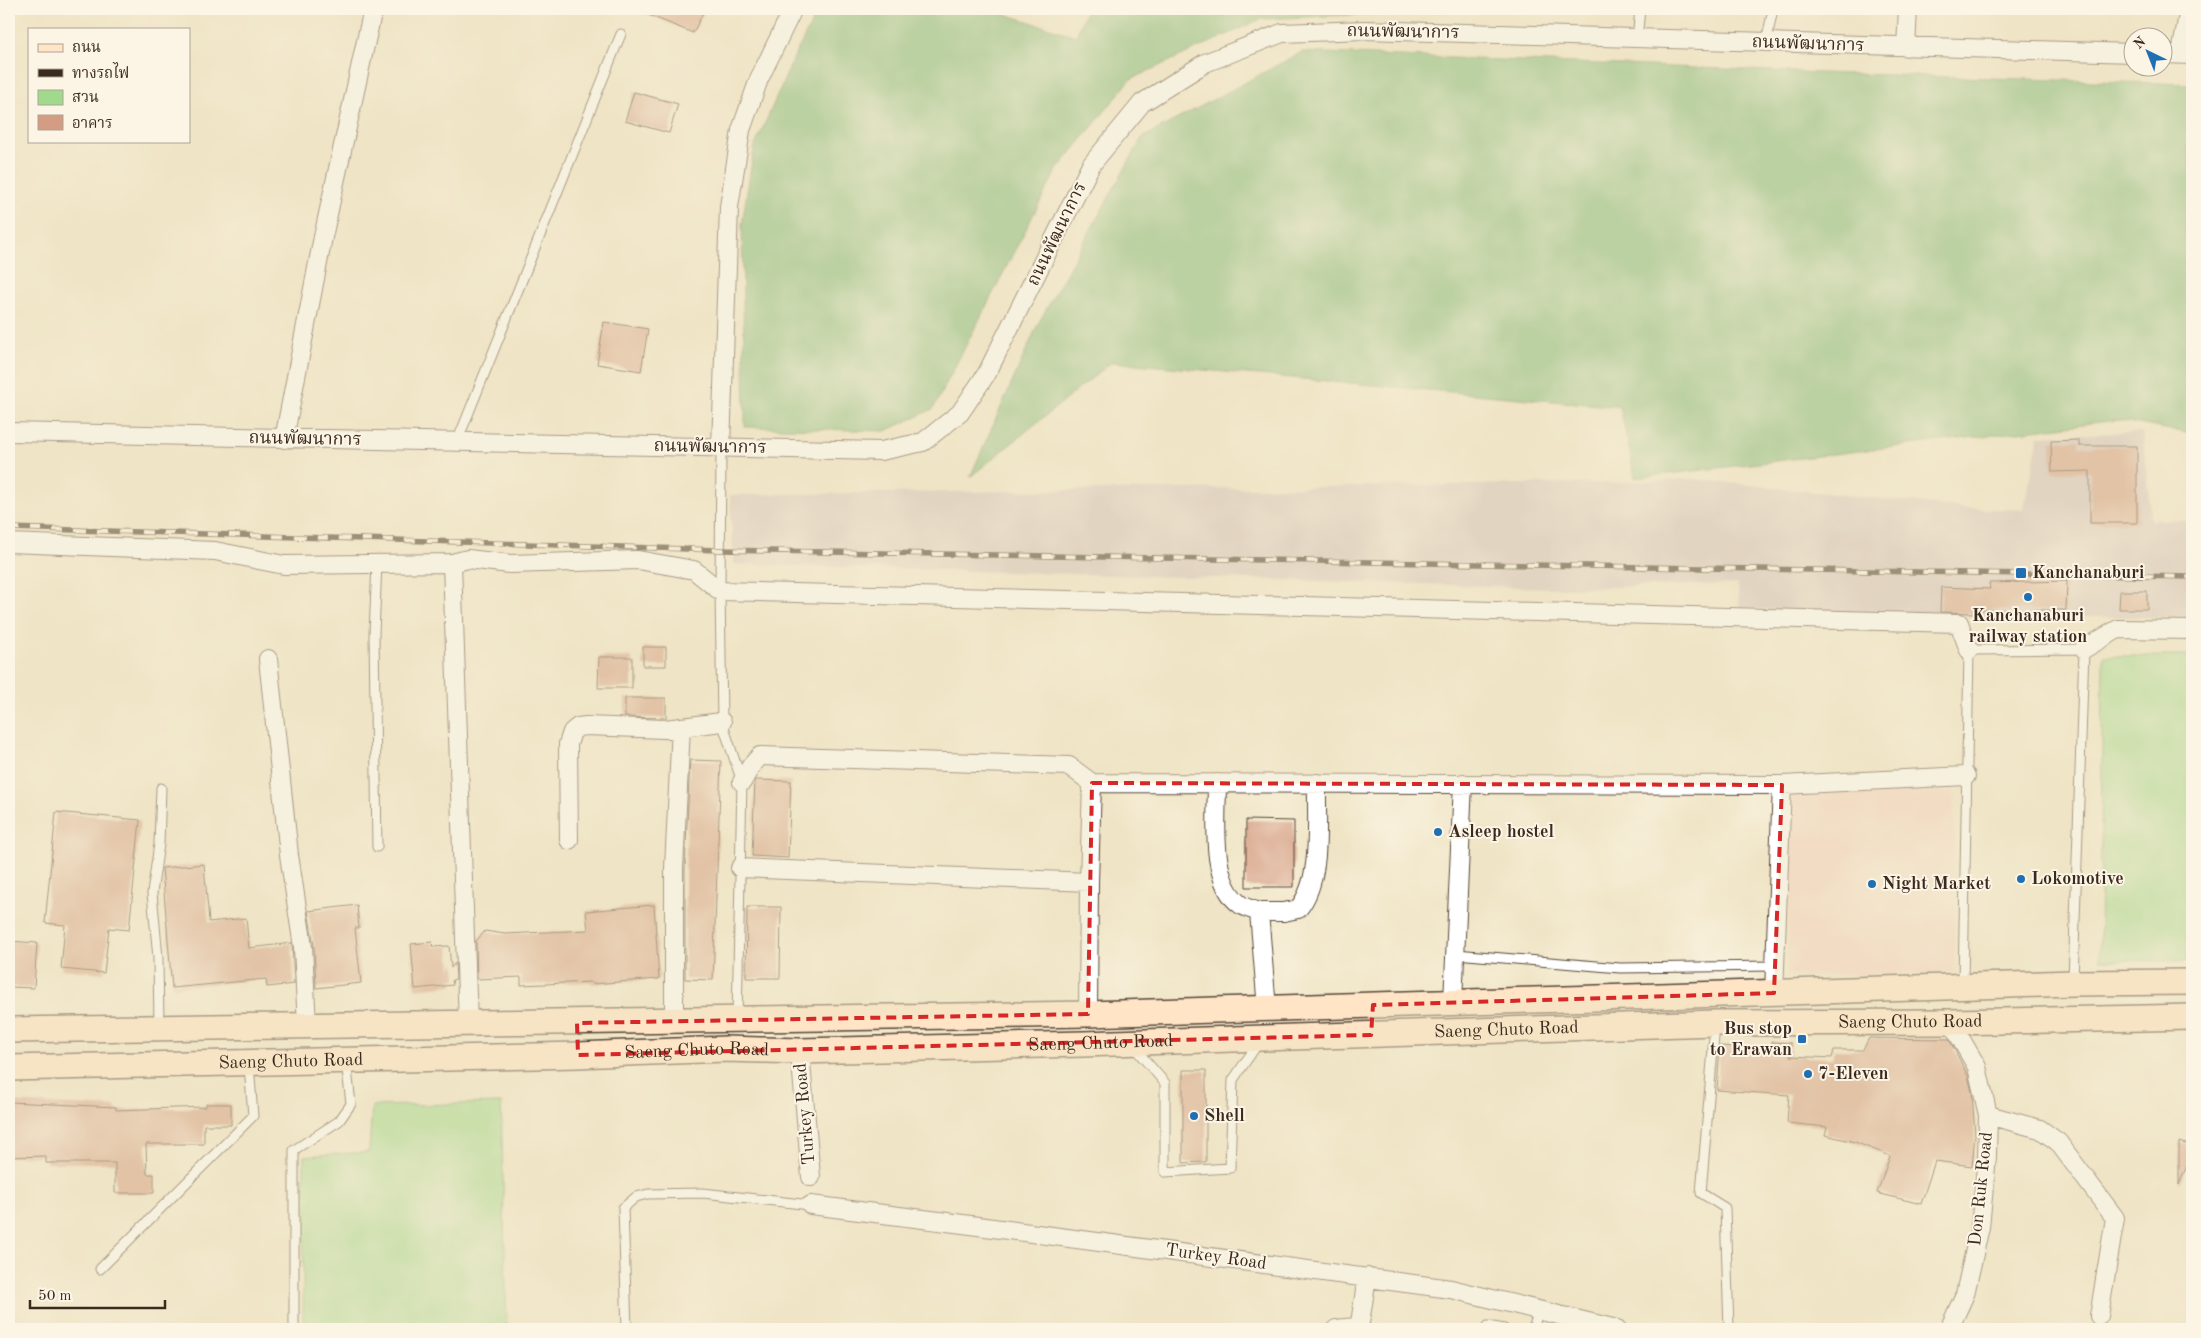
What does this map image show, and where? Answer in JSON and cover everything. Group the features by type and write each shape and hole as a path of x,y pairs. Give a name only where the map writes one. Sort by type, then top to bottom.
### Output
{"main road":[{"name":"Saeng Chuto Road","path":"9,1030 737,1021 1088,1014 1963,988 2073,983 2192,982"},
{"path":"1371,1035 1373,1005"},
{"path":"1083,1044 1088,1014"},
{"name":"Saeng Chuto Road","path":"9,1068 578,1055 724,1049 800,1051 1083,1044 1715,1023 1951,1022 2192,1017"},
{"path":"577,1023 578,1055"}],"street":[{"path":"284,439 323,237 373,9"},
{"path":"721,448 729,207 741,130 759,79 793,9"},
{"path":"1906,47 1908,9"},
{"path":"2174,54 2187,54 2188,9"},
{"name":"ถนนพัฒนาการ","path":"9,432 881,451 922,442 960,413 987,373 1091,165 1142,103 1205,64 1282,33 1364,30 2124,53"},
{"path":"9,543 215,551 284,565 452,563 468,560 510,564 638,560 694,570 720,591 1959,623 1969,650"},
{"path":"452,563 468,1024"},
{"path":"2084,648 2118,629 2192,630"},
{"path":"268,660 289,855 303,947 307,1026"},
{"path":"569,840 568,744 572,732 578,727 665,729 722,722"},
{"path":"674,1021 674,868 681,727"},
{"path":"742,782 751,766 760,756 1069,766 1092,783 1463,783 1782,786 1966,776"},
{"path":"1088,1014 1092,783"},
{"path":"1217,783 1218,859 1223,880 1232,896 1241,905 1259,912 1284,912 1298,909 1310,891 1315,863 1317,783"},
{"path":"1453,1002 1463,783"},
{"path":"1774,993 1782,786"},
{"path":"740,868 1089,882"},
{"path":"1259,912 1266,1009"},
{"name":"Don Ruk Road","path":"1949,1329 1965,1294 1980,1227 1987,1157 1988,1115 1977,1067 1951,1022"},
{"name":"Turkey Road","path":"800,1051 812,1177"},
{"path":"1988,1115 2040,1129 2058,1142 2115,1218 2099,1316"},
{"name":"Turkey Road","path":"811,1205 1451,1289 1617,1329"},
{"path":"1336,1329 1355,1327 1360,1323 1367,1277"}],"lane":[{"path":"1637,39 1640,9"},
{"path":"1766,43 1773,9"},
{"path":"457,442 621,34"},
{"path":"721,448 720,591 722,722 742,782 737,1021"},
{"path":"377,563 374,634 377,847"},
{"path":"1963,988 1969,650 2084,648 2073,983"},
{"path":"159,1028 158,958 152,893 159,844 161,788"},
{"path":"1456,954 1620,968 1775,966"},
{"path":"1715,1023 1701,1193 1725,1208 1729,1329"},
{"path":"1130,1042 1165,1083 1165,1172 1230,1168 1233,1080 1262,1038"},
{"path":"294,1329 294,1150 339,1121 351,1104 346,1061"},
{"path":"100,1269 253,1116 249,1063"},
{"path":"627,1329 623,1208 629,1201 648,1194 703,1192 811,1205"},
{"path":"1533,1329 1539,1310"},
{"path":"1487,1329 1488,1326 1504,1329"}],"highlighted area":[{"path":"1092,783 1782,785 1774,993 1373,1005 1371,1035 578,1055 577,1023 1088,1014"}],"shaded area":[{"path":"2142,432 2151,520 2192,521 2192,617 1971,617 1739,608 1738,584 1556,588 734,564 730,495 1609,483 1691,479 1966,508 2024,510 2039,436"},
{"name":"Night Market","path":"1954,790 1954,973 1787,975 1792,794"}],"green space":[{"path":"819,9 988,9 1076,36 1087,9 1491,9 1261,19 1131,79 1056,171 933,409 886,431 745,427 742,224 754,148 796,53"},
{"path":"1302,52 1823,73 2192,84 2192,434 2117,420 1635,478 1620,407 1112,362 970,477 1038,324 1142,138"},
{"path":"2103,656 2192,656 2192,961 2100,960"},
{"path":"501,1103 507,1329 303,1329 304,1156 369,1152 372,1106"}],"building":[{"path":"634,9 705,9 693,33"},
{"path":"634,92 678,104 669,133 625,121"},
{"path":"604,322 648,329 641,371 597,364"},
{"path":"2079,440 2079,446 2137,446 2137,523 2090,523 2090,471 2052,472 2051,441"},
{"name":"Kanchanaburi railway station","path":"2067,581 2066,610 1973,610 1973,613 1940,612 1941,587 1990,589 1989,583"},
{"path":"2120,591 2147,591 2147,609 2119,609"},
{"path":"643,647 666,647 666,666 643,666"},
{"path":"599,657 632,657 632,688 598,688"},
{"path":"625,698 666,698 666,718 625,717"},
{"path":"690,760 721,761 713,980 685,979 685,868"},
{"path":"755,780 791,781 788,858 752,856"},
{"path":"56,812 140,820 129,930 109,928 104,973 61,969 65,925 45,923"},
{"path":"1246,820 1294,821 1294,887 1246,887"},
{"path":"204,864 209,922 246,918 249,948 292,943 294,984 267,987 266,979 172,988 162,868"},
{"path":"357,905 359,928 355,928 361,983 316,988 314,946 308,911"},
{"path":"654,905 659,979 592,984 591,982 521,985 521,977 477,979 476,941 485,931 505,934 588,930 586,911"},
{"path":"747,907 781,907 780,978 746,978"},
{"path":"9,941 37,943 34,988 9,987"},
{"path":"432,942 433,947 449,946 451,968 455,963 456,979 452,980 453,985 415,989 411,944"},
{"path":"1869,1038 1949,1039 1968,1076 1972,1092 1975,1135 1972,1166 1935,1161 1921,1204 1877,1193 1890,1156 1855,1142 1825,1135 1827,1127 1787,1123 1789,1095 1717,1090 1720,1046 1771,1049 1772,1042 1791,1043 1790,1056 1832,1058 1834,1050 1863,1050"},
{"name":"Shell","path":"1183,1070 1206,1070 1206,1162 1183,1163"},
{"path":"9,1102 116,1107 116,1110 206,1107 206,1104 231,1104 231,1125 204,1125 204,1144 146,1144 147,1174 154,1174 154,1193 115,1193 115,1163 46,1163 46,1156 9,1157"},
{"path":"2179,1142 2192,1146 2192,1153 2179,1185"}],"railway":[{"path":"9,528 720,550 2192,577"}],"place":[{"name":"Kanchanaburi","path":"2021,573"},
{"name":"Kanchanaburi railway station","path":"2028,597"},
{"name":"Asleep hostel","path":"1438,832"},
{"name":"Lokomotive","path":"2021,879"},
{"name":"Night Market","path":"1872,884"},
{"name":"Bus stop to Erawan","path":"1802,1039"},
{"name":"7-Eleven","path":"1808,1074"},
{"name":"Shell","path":"1194,1116"}]}
